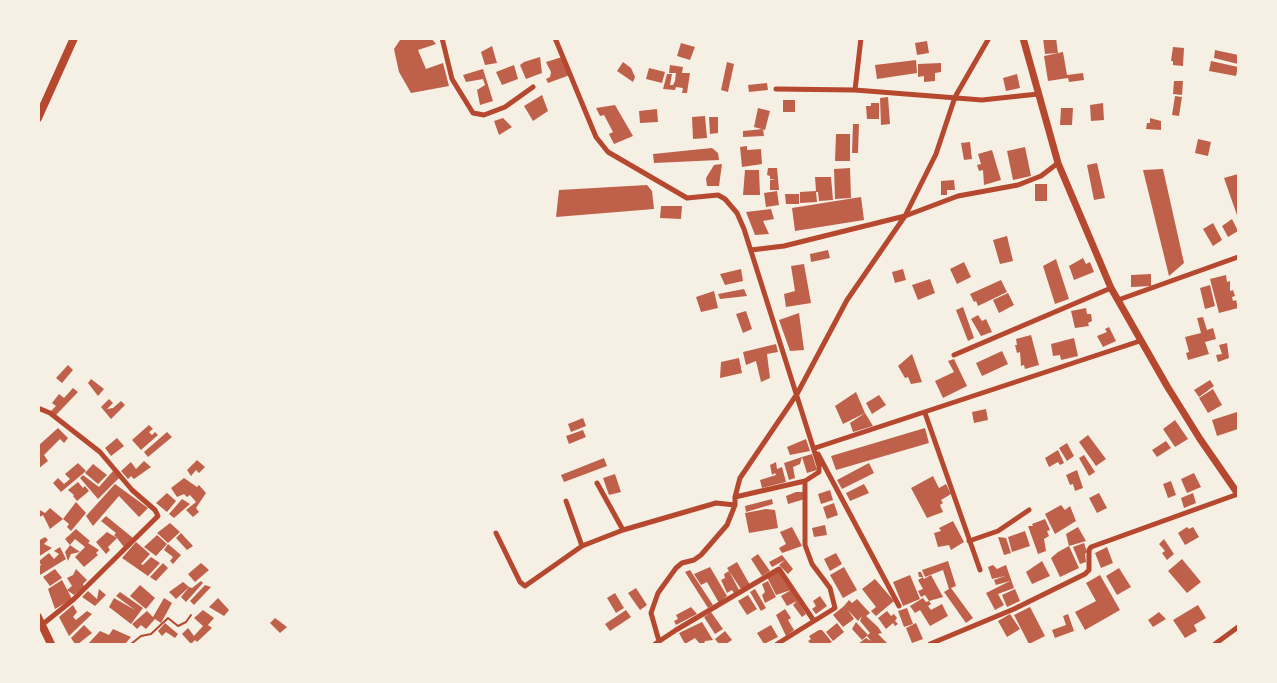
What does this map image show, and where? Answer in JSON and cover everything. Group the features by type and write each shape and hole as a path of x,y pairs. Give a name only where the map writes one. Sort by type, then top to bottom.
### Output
{"main road":[{"path":"38,118 74,38"},
{"path":"40,623 51,645"}],"street":[{"path":"442,38 452,79 472,113 485,115 505,107 533,87"},
{"path":"555,38 596,137 608,152 687,198 718,195 737,213 815,448 899,606"},
{"path":"855,90 861,38"},
{"path":"814,621 779,569 657,643 651,613 658,593 682,563 694,560 727,525 735,505 740,478 797,394 847,300 905,216 936,154 955,97 989,38"},
{"path":"930,644 1014,609 1085,574 1091,547 1238,494 1200,439 1111,288 1058,163 1023,38"},
{"path":"776,89 855,90 982,100 1038,94"},
{"path":"751,250 784,246 905,216 958,196 1018,185 1041,177 1058,163"},
{"path":"1118,300 1238,257"},
{"path":"954,355 1111,288"},
{"path":"815,448 925,414 1140,341"},
{"path":"38,408 50,413 100,452 158,516 74,599 40,623"},
{"path":"925,414 980,570"},
{"path":"735,497 805,481 818,472 815,448"},
{"path":"777,645 835,608 830,588 812,564 806,545 805,481"},
{"path":"597,483 623,530"},
{"path":"566,501 582,546"},
{"path":"496,533 520,582 525,586 582,546 623,530 716,503 735,505"},
{"path":"969,541 998,531 1029,510"},
{"path":"1215,645 1238,627"}],"path":[{"path":"131,645 141,636 151,634 168,618 178,626 186,622 191,615"}],"building":[{"path":"431,38 436,44 418,50 426,69 443,63 449,86 411,93 399,72 394,49 400,40"},
{"path":"1043,38 1056,38 1058,53 1045,54"},
{"path":"927,41 929,53 917,55 915,43"},
{"path":"681,43 695,47 690,60 677,56"},
{"path":"492,46 497,63 485,65 481,52"},
{"path":"1173,47 1184,48 1183,66 1173,65"},
{"path":"1215,50 1238,55 1238,64 1214,58"},
{"path":"1063,52 1067,75 1083,73 1084,80 1069,82 1068,78 1048,81 1044,56"},
{"path":"540,57 542,73 526,79 520,65"},
{"path":"562,57 570,75 548,83 546,79 551,72 546,62"},
{"path":"916,60 917,73 877,79 875,65"},
{"path":"1211,61 1238,67 1236,76 1209,71"},
{"path":"623,62 631,68 635,77 633,82 617,71"},
{"path":"727,62 734,64 728,92 721,90"},
{"path":"941,63 941,72 935,73 935,81 924,82 924,76 918,77 918,64"},
{"path":"514,65 518,79 502,85 496,72"},
{"path":"670,65 683,67 682,73 690,73 687,93 682,93 683,88 663,89 667,74 672,74 670,85 675,81 676,73 669,73"},
{"path":"649,68 665,72 662,83 646,79"},
{"path":"483,69 493,101 480,105 477,90 485,85 483,79 466,82 463,75"},
{"path":"1017,74 1020,88 1006,91 1003,78"},
{"path":"1174,81 1183,81 1182,95 1173,94"},
{"path":"767,83 768,90 749,92 748,85"},
{"path":"542,95 548,111 533,121 524,106"},
{"path":"1175,96 1182,97 1179,116 1172,115"},
{"path":"888,97 890,124 881,125 880,98"},
{"path":"783,100 795,100 795,112 783,112"},
{"path":"871,103 879,103 879,119 867,119 866,106 871,106"},
{"path":"1103,103 1104,120 1091,121 1090,105"},
{"path":"615,105 633,136 614,144 609,134 613,132 604,115 600,116 596,108"},
{"path":"758,108 770,111 765,130 754,127"},
{"path":"1061,108 1073,108 1072,125 1060,125"},
{"path":"657,109 658,122 640,123 639,111"},
{"path":"705,116 707,138 693,139 692,117"},
{"path":"709,117 718,117 718,133 710,134"},
{"path":"503,118 512,127 499,135 494,121"},
{"path":"1150,118 1161,121 1161,130 1146,129"},
{"path":"853,124 859,124 858,153 852,153"},
{"path":"763,129 764,136 743,137 743,131"},
{"path":"836,134 850,134 850,161 835,161"},
{"path":"1198,139 1211,142 1208,156 1195,153"},
{"path":"970,142 972,159 964,160 961,143"},
{"path":"747,146 747,150 761,149 762,164 742,167 740,147"},
{"path":"1025,147 1031,176 1013,180 1007,151"},
{"path":"712,148 718,153 719,160 654,163 653,154"},
{"path":"992,150 1001,180 984,185 983,170 979,171 977,165 981,164 978,154"},
{"path":"1097,163 1105,198 1094,200 1087,165"},
{"path":"722,164 719,186 707,186 706,178 714,165"},
{"path":"768,168 777,168 779,190 770,190 770,180 776,180 767,175"},
{"path":"850,168 851,198 835,199 834,169"},
{"path":"1163,169 1184,263 1169,276 1143,170"},
{"path":"745,170 759,170 760,195 743,195"},
{"path":"1238,174 1238,218 1224,178"},
{"path":"815,177 831,177 833,200 819,201 816,192 817,202 800,203 800,192 816,191"},
{"path":"954,180 955,190 947,190 947,195 941,195 941,181"},
{"path":"1035,184 1047,184 1047,201 1035,201"},
{"path":"647,185 652,191 654,209 556,217 559,190"},
{"path":"777,191 779,205 766,207 764,193"},
{"path":"785,194 799,194 799,204 786,204"},
{"path":"861,197 864,220 795,231 792,208"},
{"path":"661,206 682,206 681,219 660,218"},
{"path":"771,209 774,219 763,221 769,234 755,235 746,212"},
{"path":"1232,219 1238,231 1228,237 1222,226"},
{"path":"1213,223 1222,240 1213,246 1203,229"},
{"path":"1007,236 1013,261 1000,264 993,240"},
{"path":"828,250 830,258 811,262 810,254"},
{"path":"1083,258 1086,264 1090,262 1094,272 1074,280 1069,266"},
{"path":"1056,259 1069,299 1055,304 1043,266"},
{"path":"964,262 971,277 957,284 950,269"},
{"path":"804,264 811,303 786,307 784,294 795,291 791,266"},
{"path":"741,269 743,281 725,285 720,274"},
{"path":"903,269 906,280 895,283 892,272"},
{"path":"1151,274 1151,286 1131,287 1131,275"},
{"path":"1226,275 1227,282 1230,281 1230,291 1233,290 1235,296 1232,297 1233,301 1236,300 1238,308 1219,313 1210,279"},
{"path":"930,279 935,293 918,300 912,285"},
{"path":"1001,280 1007,292 978,306 976,301 974,302 970,294"},
{"path":"1210,285 1215,306 1205,309 1200,288"},
{"path":"744,289 747,296 720,299 718,294"},
{"path":"714,291 718,308 701,312 696,297"},
{"path":"1008,293 1014,305 999,313 993,300"},
{"path":"963,307 974,338 968,341 956,310"},
{"path":"1086,308 1092,321 1088,323 1089,326 1075,328 1071,311"},
{"path":"746,311 752,329 743,333 736,314"},
{"path":"799,313 804,350 790,351 779,320"},
{"path":"978,315 982,321 986,319 992,332 981,336 971,319"},
{"path":"1203,317 1207,330 1213,328 1216,339 1205,342 1209,354 1188,360 1185,337 1201,333 1197,318"},
{"path":"1109,327 1116,341 1103,347 1097,336 1107,332 1105,329"},
{"path":"1031,335 1039,365 1025,369 1024,365 1021,366 1020,352 1017,353 1016,339"},
{"path":"1074,338 1078,356 1061,360 1060,355 1053,356 1051,344"},
{"path":"1227,343 1229,358 1218,362 1216,355 1222,354 1219,345"},
{"path":"776,344 778,352 767,354 770,378 761,382 756,361 746,365 743,352"},
{"path":"1002,351 1008,364 982,376 976,363"},
{"path":"912,354 922,382 911,384 898,366"},
{"path":"739,358 742,373 720,378 721,362"},
{"path":"954,359 967,386 943,398 935,381 954,372 948,361"},
{"path":"68,365 73,370 62,383 56,378"},
{"path":"91,379 104,389 98,396 88,383"},
{"path":"1210,380 1214,386 1199,397 1194,390"},
{"path":"73,388 78,392 56,415 51,411 56,406 52,403 59,394 64,398"},
{"path":"1213,389 1222,405 1208,413 1199,398"},
{"path":"856,392 865,413 843,424 835,406"},
{"path":"879,395 886,405 872,414 866,403"},
{"path":"109,399 113,403 107,409 113,408 121,401 125,405 111,419 101,407"},
{"path":"986,409 988,420 974,423 972,412"},
{"path":"1237,412 1238,429 1217,436 1212,420"},
{"path":"865,413 873,426 853,432 850,423"},
{"path":"583,418 586,426 571,432 568,424"},
{"path":"1175,420 1188,439 1175,447 1163,429"},
{"path":"149,425 153,429 149,432 158,435 141,450 132,440"},
{"path":"58,428 68,438 64,443 60,439 44,455 48,461 38,469 38,446"},
{"path":"925,428 929,443 836,470 831,456"},
{"path":"583,430 586,437 569,444 566,436"},
{"path":"167,432 172,437 148,457 144,452"},
{"path":"1088,435 1106,459 1096,466 1079,442"},
{"path":"117,438 124,446 111,456 105,448"},
{"path":"806,439 810,451 790,455 787,447"},
{"path":"1166,441 1171,448 1157,457 1152,450"},
{"path":"1067,443 1074,456 1067,461 1059,448"},
{"path":"1058,450 1064,463 1060,465 1058,462 1049,467 1045,458"},
{"path":"812,454 817,470 807,473 802,457"},
{"path":"1084,455 1095,472 1089,476 1079,458"},
{"path":"802,457 800,464 793,467 795,478 789,480 784,463"},
{"path":"604,458 607,466 564,482 561,475"},
{"path":"197,460 205,467 199,473 196,470 191,476 187,470"},
{"path":"144,461 151,467 134,479 131,476 128,479 121,471 131,462 136,469"},
{"path":"776,462 777,469 782,467 786,482 762,488 760,480 776,475 772,475 770,465"},
{"path":"78,463 86,471 61,492 53,483 58,478 64,484 70,479 65,474"},
{"path":"869,463 874,473 842,489 837,480"},
{"path":"93,464 107,475 98,484 85,473"},
{"path":"1077,470 1083,488 1075,491 1066,475"},
{"path":"113,471 120,477 98,499 80,478 83,475 99,487"},
{"path":"1194,473 1201,487 1187,493 1181,479"},
{"path":"615,474 621,492 609,495 603,478"},
{"path":"933,476 939,488 946,484 951,494 941,500 943,512 927,518 911,488"},
{"path":"184,478 197,487 199,485 206,493 196,508 199,512 193,517 186,510 196,502 190,495 177,497 171,488"},
{"path":"1171,481 1176,495 1168,498 1163,484"},
{"path":"78,482 89,491 77,501 68,490"},
{"path":"115,484 148,508 139,517 119,496 93,526 86,516"},
{"path":"864,484 869,493 850,501 846,493"},
{"path":"830,490 833,500 821,504 818,494"},
{"path":"804,492 805,499 788,504 786,496"},
{"path":"167,493 176,501 167,512 156,503"},
{"path":"1099,493 1107,508 1097,513 1089,498"},
{"path":"1193,493 1196,503 1184,508 1181,498"},
{"path":"182,499 190,504 174,518 169,514"},
{"path":"772,499 773,504 746,512 745,506"},
{"path":"76,502 86,513 71,531 67,527 69,524 63,519"},
{"path":"834,503 838,515 827,519 823,507"},
{"path":"1061,505 1065,510 1070,506 1076,521 1055,534 1045,514"},
{"path":"50,508 63,519 50,529 43,515 38,518 38,509 45,513"},
{"path":"775,510 778,528 749,533 745,513"},
{"path":"106,516 133,538 124,547 114,535 116,533 101,521"},
{"path":"1045,519 1050,530 1047,531 1049,536 1044,539 1046,551 1038,554 1028,526"},
{"path":"953,521 964,542 951,550 949,545 938,547 934,533"},
{"path":"170,523 180,532 168,543 157,533"},
{"path":"825,525 827,535 814,537 812,528"},
{"path":"792,527 802,546 782,553 779,548 786,544 780,532"},
{"path":"1078,527 1086,541 1069,546 1066,534"},
{"path":"1187,527 1193,527 1199,537 1185,545 1178,533"},
{"path":"76,529 90,541 88,543 99,550 96,553 98,555 84,567 75,557 85,547 75,539 70,545 65,539"},
{"path":"1025,531 1030,546 1012,552 1008,537"},
{"path":"107,532 117,538 108,547 110,550 106,554 96,542"},
{"path":"181,533 193,546 187,550 176,538"},
{"path":"157,535 167,544 156,556 144,547"},
{"path":"45,537 48,540 44,544 52,548 38,557 38,541"},
{"path":"998,537 1006,538 1011,553 1004,555"},
{"path":"1164,539 1174,554 1167,560 1162,553 1165,551 1159,544"},
{"path":"136,542 150,554 141,564 151,557 160,563 148,576 122,558"},
{"path":"1084,543 1086,562 1080,564 1073,547"},
{"path":"168,544 181,555 173,564 170,561 173,557 164,550"},
{"path":"70,545 80,552 71,554 68,561 65,552"},
{"path":"1069,546 1079,568 1060,577 1051,558"},
{"path":"60,547 66,559 40,575 39,561 49,553 54,559 59,554 54,551"},
{"path":"1107,547 1113,563 1101,568 1095,553"},
{"path":"836,553 842,564 830,571 824,559"},
{"path":"758,554 770,571 762,576 751,559"},
{"path":"782,555 793,569 788,574 779,565 785,560 772,567 769,562"},
{"path":"1182,559 1201,582 1187,593 1168,571"},
{"path":"948,561 956,586 951,588 973,618 966,623 944,592 949,589 943,570 925,577 922,570"},
{"path":"1042,561 1050,576 1032,584 1026,572"},
{"path":"737,562 750,585 741,589 727,568"},
{"path":"163,563 168,568 156,581 150,577"},
{"path":"201,563 209,570 195,582 188,574"},
{"path":"993,565 997,569 1006,565 1014,588 998,594 1004,605 995,610 986,593 1010,581 996,585 994,580 1005,576 992,579 988,567"},
{"path":"710,567 727,596 719,603 707,582 701,585 694,574"},
{"path":"844,567 857,590 843,598 830,575"},
{"path":"1119,568 1131,587 1117,595 1106,576"},
{"path":"55,569 62,578 50,586 43,577"},
{"path":"76,569 87,580 83,584 84,587 74,595 67,590 72,586 67,578 73,575"},
{"path":"690,570 713,605 708,608 685,572"},
{"path":"729,571 739,590 734,593 732,590 727,593 721,580"},
{"path":"780,571 791,590 776,595 767,577"},
{"path":"918,572 921,572 924,579 931,575 943,597 929,601 925,595 921,597 918,591 923,589 918,580 923,577 919,577"},
{"path":"910,575 920,599 903,606 893,582"},
{"path":"1100,575 1120,610 1085,630 1075,612 1096,601 1086,583"},
{"path":"875,579 894,601 876,616 871,611 876,607 862,589"},
{"path":"62,580 72,599 55,609 48,589"},
{"path":"201,581 203,583 186,602 181,597 189,587 192,588"},
{"path":"768,581 776,597 765,603 762,584"},
{"path":"183,582 189,587 176,599 169,592"},
{"path":"140,585 155,598 146,609 130,596"},
{"path":"205,585 211,587 194,605 190,601"},
{"path":"636,588 647,605 640,610 628,593"},
{"path":"99,589 106,595 95,606 82,597 88,591 97,599"},
{"path":"755,589 766,608 761,611 750,592"},
{"path":"1015,589 1020,601 1007,607 1002,595"},
{"path":"791,590 806,614 802,617 793,605 797,601 787,606 781,596"},
{"path":"120,592 143,608 131,624 109,607 114,598 135,610 116,596"},
{"path":"615,593 624,608 616,613 607,598"},
{"path":"748,595 757,609 747,615 738,601"},
{"path":"820,596 827,606 816,614 812,609 816,606 813,601"},
{"path":"164,598 172,603 161,623 155,619 146,629 141,625 137,629 132,624 147,611 153,617"},
{"path":"218,598 229,610 224,616 209,607"},
{"path":"923,598 931,604 928,606 931,610 942,604 948,616 930,626 920,610 915,613 910,606"},
{"path":"857,599 870,613 866,616 878,627 882,633 878,634 888,644 858,644 866,638 871,641 867,636 870,633 860,621 862,616 858,621 848,610 854,619 843,627 833,615 849,600 852,603"},
{"path":"73,605 77,612 73,617 76,620 87,611 92,614 69,636 59,617"},
{"path":"1198,605 1206,618 1194,625 1197,631 1185,638 1173,620"},
{"path":"691,607 697,614 676,625 676,615"},
{"path":"1030,607 1045,636 1029,644 1014,615"},
{"path":"907,608 913,624 904,627 898,611"},
{"path":"785,609 794,630 786,636 776,615"},
{"path":"203,610 214,618 208,625 212,628 191,644 182,634 188,628 194,636 203,626 194,618"},
{"path":"626,610 631,617 610,631 605,624"},
{"path":"887,611 891,616 894,614 898,624 895,626 893,623 886,629 878,618"},
{"path":"711,612 723,629 715,634 704,617"},
{"path":"1159,612 1166,619 1153,627 1148,620"},
{"path":"1010,614 1020,629 1007,637 998,621"},
{"path":"1068,614 1074,631 1055,638 1052,630 1066,625 1063,616"},
{"path":"275,618 287,627 280,633 270,623"},
{"path":"702,622 713,640 700,644 695,638 685,644 679,633"},
{"path":"856,622 868,635 862,640 852,629"},
{"path":"165,623 178,634 175,638 166,632 162,636 158,631"},
{"path":"837,623 844,632 833,641 826,632"},
{"path":"916,623 923,639 912,643 906,628"},
{"path":"84,625 92,633 75,644 71,638"},
{"path":"771,625 778,637 764,644 757,633"},
{"path":"113,629 131,637 125,644 88,644 100,631 109,635"},
{"path":"819,630 832,642 811,644 808,641 811,639 809,636"},
{"path":"725,631 732,640 719,644 715,639"}]}
